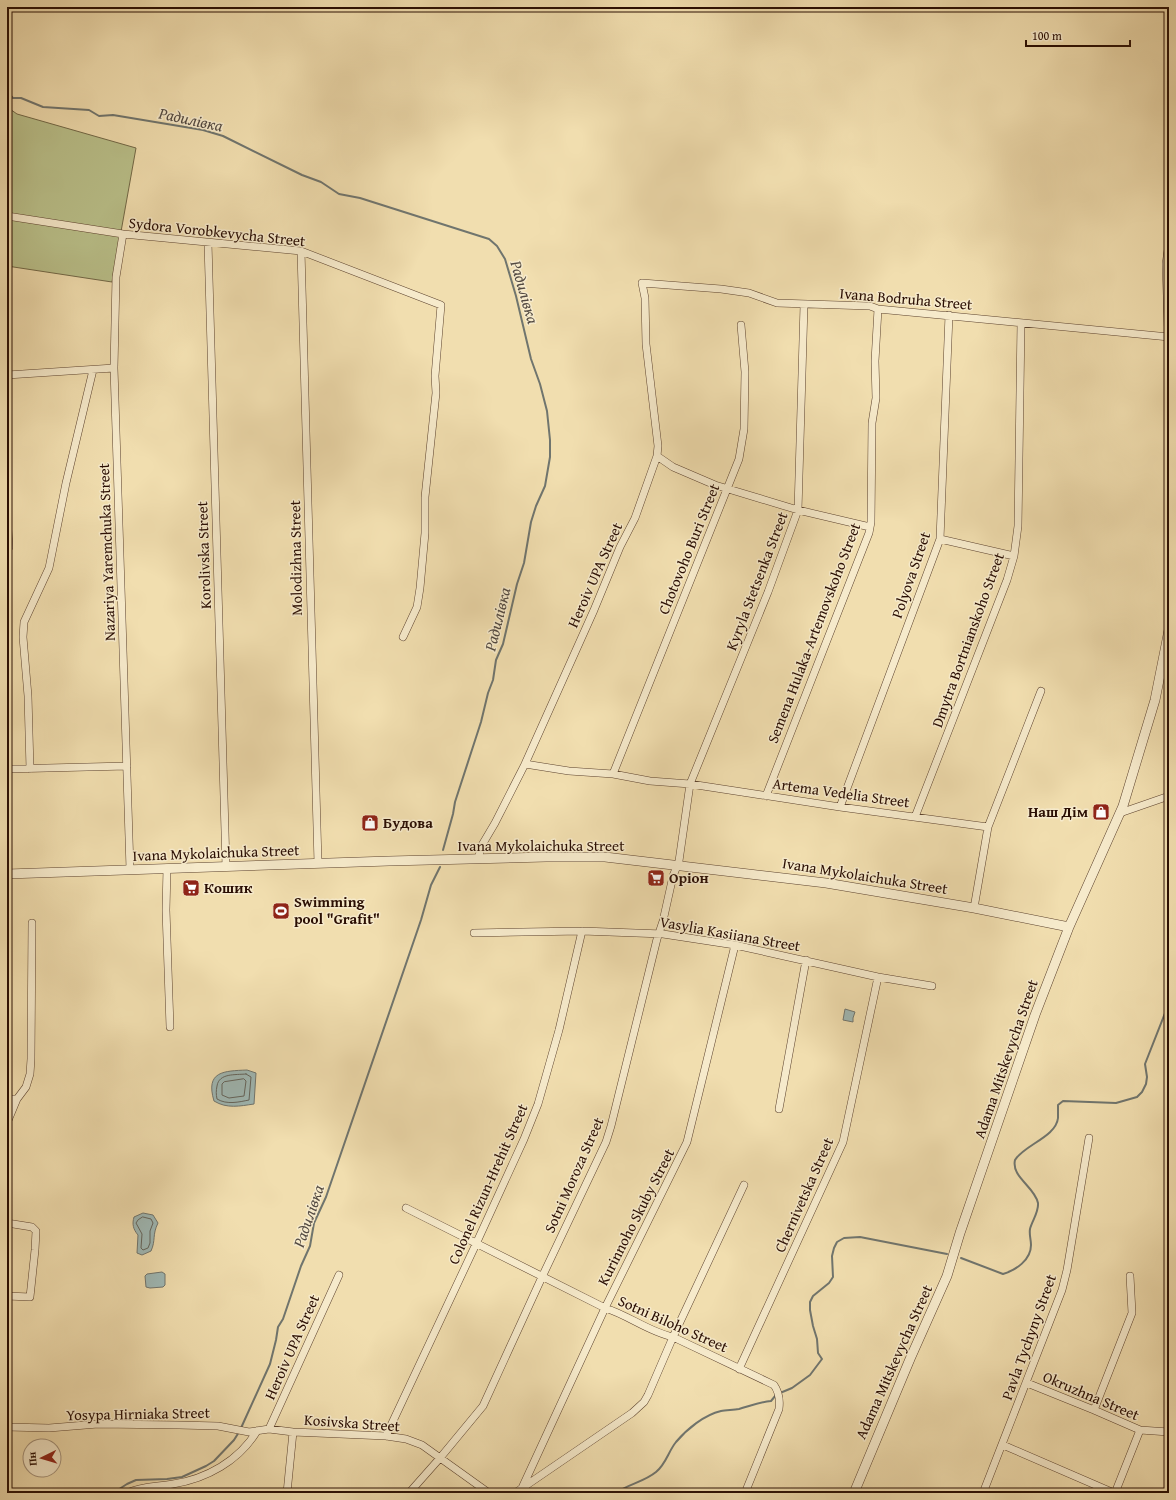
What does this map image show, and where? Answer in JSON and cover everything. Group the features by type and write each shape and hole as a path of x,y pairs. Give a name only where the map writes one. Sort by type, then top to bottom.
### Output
{"street":[{"name":"Sydora Vorobkevycha Street","path":"7,216 123,234 208,244 301,251 440,305 435,376 436,393 425,497 425,533 420,588 417,608 403,636"},
{"name":"Nazariya Yaremchuka Street","path":"123,234 116,277 114,368 130,869"},
{"name":"Korolivska Street","path":"208,244 226,866"},
{"path":"1169,250 1167,264 1169,327"},
{"name":"Molodizhna Street","path":"301,251 318,864"},
{"name":"Ivana Bodruha Street","path":"642,283 721,288 749,293 772,302 804,305 870,306 878,309 1169,337"},
{"name":"Heroiv UPA Street","path":"478,859 482,846 525,764 594,610 620,547 635,518 657,456 658,446 646,344 645,305 642,283"},
{"name":"Kyryla Stetsenka Street","path":"690,784 768,592 798,510 804,305"},
{"name":"Semena Hulaka-Artemovskoho Street","path":"766,796 866,542 870,526 872,423 876,398 875,361 878,309"},
{"name":"Polyova Street","path":"840,807 940,539 948,315"},
{"name":"Dmytra Bortnianskoho Street","path":"915,817 1004,588 1014,556 1018,526 1021,323"},
{"name":"Chotovoho Buri Street","path":"613,774 739,459 744,429 745,372 741,325"},
{"path":"7,375 114,368"},
{"path":"30,769 28,696 23,637 24,622 49,568 66,483 93,370"},
{"path":"657,456 668,464 715,485 767,502 870,526"},
{"path":"7,513 9,546"},
{"path":"940,539 1014,556"},
{"name":"Adama Mitskevycha Street","path":"854,1493 910,1359 947,1276 1035,1014 1069,927 1120,813 1156,700 1169,630"},
{"path":"974,908 988,828 1041,691"},
{"name":"Artema Vedelia Street","path":"525,764 569,771 613,774 650,781 690,784 988,828"},
{"path":"7,769 127,766"},
{"name":"Sotni Moroza Street","path":"409,1493 483,1406 609,1134 677,865 690,784"},
{"path":"1120,813 1169,796"},
{"name":"Ivana Mykolaichuka Street","path":"7,874 433,860 605,857 826,883 974,908 1069,927"},
{"path":"167,868 166,910 170,1027"},
{"path":"7,1123 17,1099 26,1087 32,1059 32,923"},
{"name":"Vasylia Kasiiana Street","path":"474,933 582,931 659,934 736,945 878,977 932,986"},
{"name":"Colonel Rizun-Hrehit Street","path":"386,1436 476,1244 524,1139 538,1104 559,1030 582,931"},
{"name":"Kurinnoho Skuby Street","path":"522,1488 605,1308 688,1142 736,945"},
{"path":"779,1109 806,960"},
{"name":"Chernivetska Street","path":"739,1369 843,1142 878,977"},
{"path":"7,1098 17,1099"},
{"name":"Pavla Tychyny Street","path":"983,1493 1003,1445 1062,1290 1067,1270 1090,1138"},
{"path":"515,1493 637,1409 648,1395 673,1337 744,1185"},
{"name":"Sotni Biloho Street","path":"406,1208 605,1308 628,1317 664,1335 673,1337 774,1385 780,1404 745,1493"},
{"path":"7,1223 32,1227 36,1231 36,1250 30,1297 7,1296"},
{"name":"Heroiv UPA Street","path":"269,1429 339,1275"},
{"path":"1094,1410 1132,1313 1130,1276"},
{"name":"Okruzhna Street","path":"1027,1383 1140,1430 1169,1432"},
{"name":"Yosypa Hirniaka Street","path":"7,1427 49,1428 98,1424 140,1424 218,1426 243,1431 269,1429"},
{"name":"Kosivska Street","path":"269,1429 293,1432 386,1436 406,1440 422,1445 489,1493"},
{"path":"1003,1445 1114,1493 1140,1430"},
{"path":"127,1493 144,1487 185,1482 209,1474 222,1466 241,1450 256,1431"},
{"path":"287,1493 293,1432"}],"green space":[{"path":"7,107 17,114 136,148 112,282 7,266"}],"water":[{"path":"845,1009 855,1012 853,1022 843,1020"},
{"path":"247,1070 256,1073 254,1104 229,1106 219,1104 214,1101 212,1084 214,1078 224,1072"},
{"path":"143,1213 153,1215 158,1223 151,1251 142,1255 137,1253 138,1235 134,1229 133,1222 134,1217"},
{"path":"162,1272 165,1274 165,1285 163,1287 146,1287 145,1276 147,1274"}],"waterway":[{"name":"Радилівка","path":"7,92 13,98 21,98 43,107 89,110 99,116 113,115 203,130 223,136 302,175 321,182 339,194 360,198 489,239 497,246 505,259 516,296 531,359 540,384 547,411 550,457 545,486 531,522 524,563 517,584 503,644 496,660 493,680 455,802 443,850"},
{"name":"Радилівка","path":"241,1428 270,1364 278,1327 283,1319 301,1266 310,1246 314,1223 326,1197 421,920 431,885 440,867"},
{"path":"961,1258 1003,1274 1018,1267 1026,1260 1031,1245 1030,1229 1038,1203 1033,1192 1016,1172 1015,1160 1025,1150 1046,1136 1052,1130 1056,1125 1058,1118 1058,1105 1063,1101 1116,1103 1137,1097 1142,1092 1146,1084 1147,1077 1145,1064 1169,1003"},
{"path":"780,1393 792,1388 810,1375 822,1359 818,1353 817,1339 810,1310 810,1302 813,1296 829,1283 833,1277 832,1256 837,1242 844,1238 860,1237 947,1254"},
{"path":"616,1493 656,1472 676,1442 685,1432 702,1419 721,1411 739,1409 771,1401 776,1395"},
{"name":"Радилівка","path":"113,1493 136,1480 182,1477 206,1466 214,1461 234,1440 239,1432"},
{"name":"Радилівка","path":"7,1490 11,1493"}],"place":[{"name":"Наш Дім","path":"1101,812"},
{"name":"Будова","path":"370,823"},
{"name":"Оріон","path":"656,878"},
{"name":"Кошик","path":"191,888"},
{"name":"Swimming pool \"Grafit\"","path":"281,911"}]}
